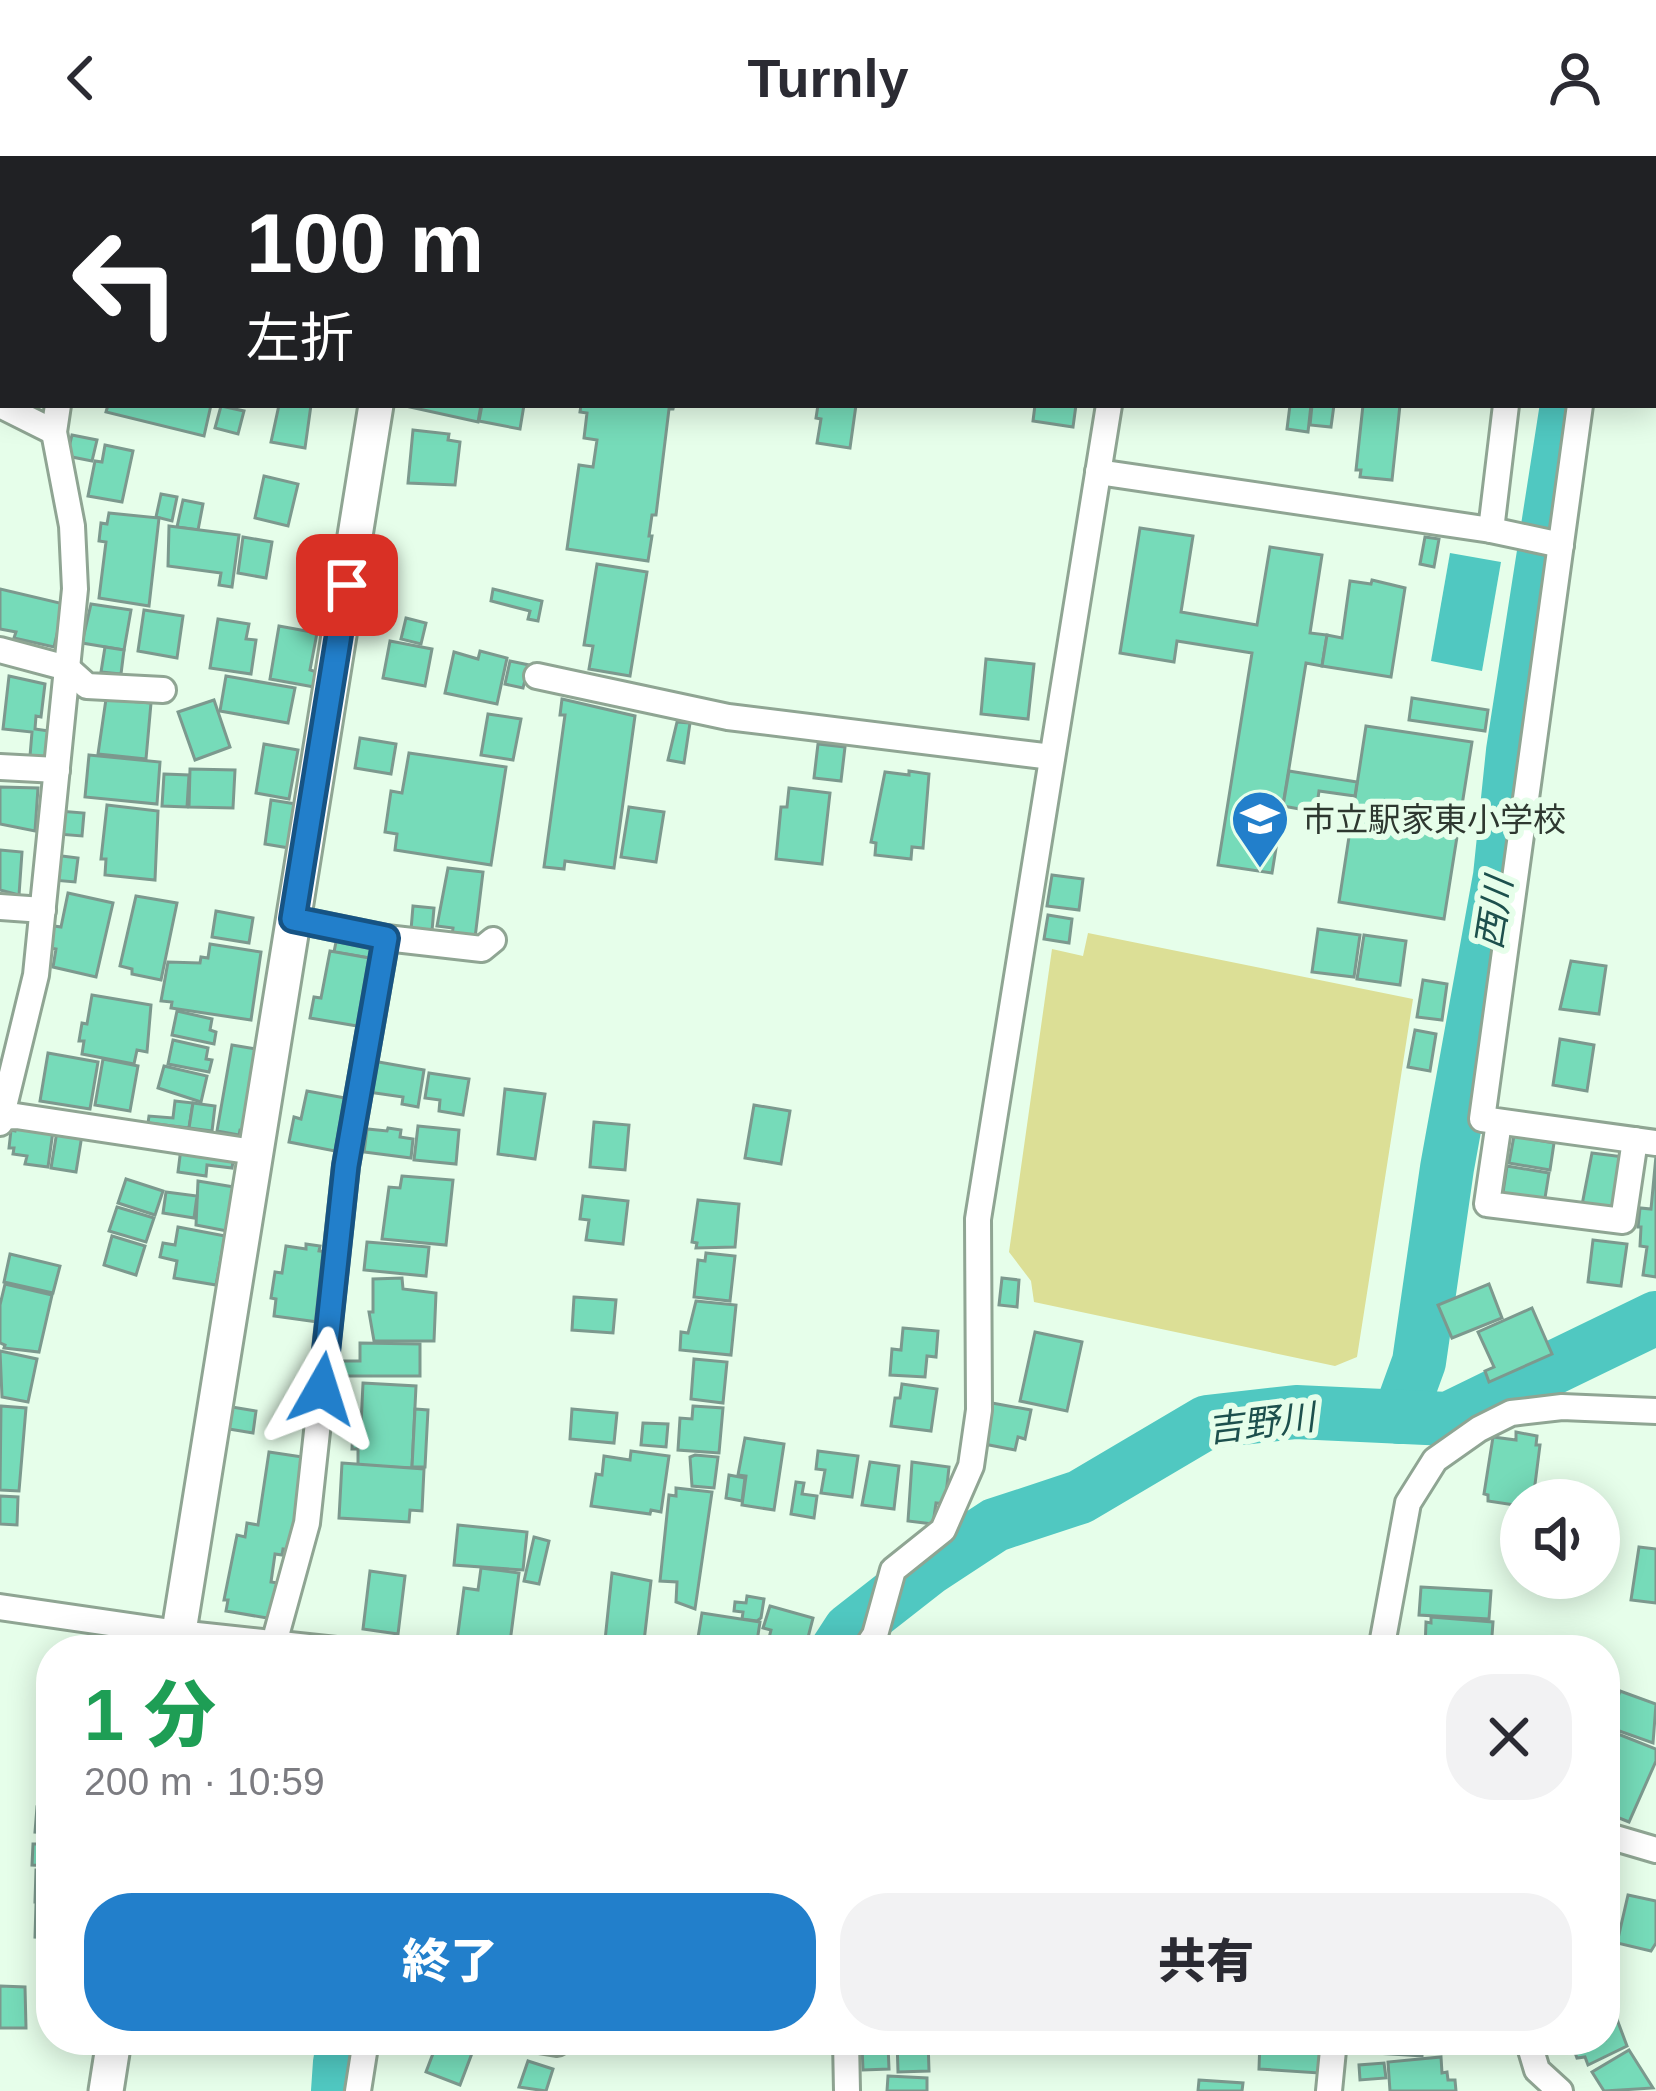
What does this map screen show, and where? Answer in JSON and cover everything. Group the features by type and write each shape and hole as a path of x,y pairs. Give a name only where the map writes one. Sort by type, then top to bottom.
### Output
{"street":[{"path":"6,408 54,432"},
{"path":"58,408 54,432 72,526 75,589 36,975 1,1119 254,1152"},
{"path":"178,1635 376,408"},
{"path":"872,1635 893,1570 944,1530 970,1466 979,1409 978,1219 1109,408"},
{"path":"1491,530 1506,408"},
{"path":"1499,1122 1487,1204 1623,1221 1646,1141 1482,1119 1580,408"},
{"path":"1098,472 1491,530 1561,545"},
{"path":"0,650 67,668 87,686 163,690"},
{"path":"537,676 728,717 1052,757"},
{"path":"0,767 56,770"},
{"path":"0,908 43,910"},
{"path":"293,919 386,938 482,949 493,940"},
{"path":"276,1635 307,1522 346,1166 386,938"},
{"path":"1384,1635 1408,1504 1435,1460 1511,1413 1562,1407 1656,1411"},
{"path":"0,1607 142,1635"},
{"path":"1620,1839 1656,1850"},
{"path":"106,2091 112,2055"},
{"path":"358,2091 364,2055"},
{"path":"846,2055 847,2091"},
{"path":"1329,2091 1333,2055"},
{"path":"1532,2055 1537,2070 1560,2091"}],"green space":[{"path":"1088,933 1413,999 1357,1357 1335,1366 1034,1302 1031,1281 1009,1252 1052,949 1083,956"}],"water":[{"path":"1450,553 1501,562 1482,671 1431,661"}],"building":[{"path":"107,408 210,408 204,436 106,412"},
{"path":"220,408 244,411 238,434 215,428"},
{"path":"278,408 311,408 305,448 271,442"},
{"path":"415,408 480,408 478,422"},
{"path":"481,408 524,408 520,429 479,421"},
{"path":"581,408 673,408 669,409 648,561 567,549 579,465 593,467 597,440 584,438 587,413"},
{"path":"818,408 856,408 850,448 817,443 821,419 816,418"},
{"path":"1035,408 1076,408 1073,427 1033,421"},
{"path":"1290,408 1311,408 1308,432 1287,429"},
{"path":"1312,408 1334,408 1331,427 1310,425"},
{"path":"1363,408 1400,408 1392,480 1360,477 1361,470 1356,470"},
{"path":"413,430 449,434 448,440 460,442 455,485 408,483"},
{"path":"72,435 97,440 92,461 67,456"},
{"path":"105,445 133,451 122,502 88,496 95,461 102,462"},
{"path":"264,476 298,484 288,526 255,518"},
{"path":"161,494 177,497 172,521 156,517"},
{"path":"183,500 203,504 198,530 177,527"},
{"path":"109,513 159,518 149,606 99,598 106,542 99,541 101,523 107,524"},
{"path":"169,526 239,535 232,587 219,585 221,573 168,566"},
{"path":"1140,528 1193,536 1181,612 1257,625 1270,547 1322,555 1310,633 1327,635 1322,666 1306,663 1272,873 1218,865 1252,653 1177,641 1174,662 1120,653"},
{"path":"243,537 272,542 266,578 238,573"},
{"path":"1425,537 1439,539 1434,567 1420,564"},
{"path":"597,564 647,572 630,676 589,669 593,646 584,645"},
{"path":"1372,580 1405,588 1391,677 1322,666 1327,635 1342,638 1350,581 1371,584"},
{"path":"0,589 64,604 54,647 14,638 16,632 0,629"},
{"path":"493,589 542,601 538,621 528,619 530,611 491,601"},
{"path":"91,604 131,610 124,650 82,643"},
{"path":"144,610 183,616 177,658 138,651"},
{"path":"406,618 426,623 421,644 401,639"},
{"path":"218,619 249,624 246,639 256,640 251,674 210,668"},
{"path":"279,626 317,633 310,670 317,672 314,687 270,679"},
{"path":"390,641 432,649 425,686 383,678"},
{"path":"105,647 124,650 121,674 101,672"},
{"path":"480,651 507,658 497,704 445,693 454,652 478,659"},
{"path":"986,659 1034,664 1028,719 981,714"},
{"path":"510,661 529,665 523,688 505,684"},
{"path":"9,676 45,684 35,729 49,731 45,758 30,756 32,732 3,729"},
{"path":"226,676 295,688 288,723 220,711"},
{"path":"1412,698 1488,710 1485,731 1409,720"},
{"path":"106,699 151,703 146,759 98,754"},
{"path":"562,699 635,716 614,868 565,861 564,869 544,867 565,715 560,715"},
{"path":"214,700 230,747 195,760 178,712"},
{"path":"488,714 521,719 513,760 481,755"},
{"path":"677,722 690,723 684,763 668,760"},
{"path":"1366,726 1472,742 1444,919 1339,902"},
{"path":"360,738 396,744 391,774 355,768"},
{"path":"264,744 298,750 289,799 256,793"},
{"path":"818,744 845,747 841,781 814,778"},
{"path":"409,753 506,767 491,865 395,850 397,834 385,832 391,791 402,793"},
{"path":"89,755 160,762 157,804 85,797"},
{"path":"190,769 235,770 233,808 189,807"},
{"path":"909,771 929,774 923,848 912,847 911,859 875,855 876,843 871,842 885,772 909,775"},
{"path":"1289,771 1357,782 1355,796 1319,791 1316,812 1283,806"},
{"path":"164,774 189,775 187,807 162,806"},
{"path":"0,787 38,788 35,831 0,824"},
{"path":"789,788 830,793 822,864 776,859 781,807 787,807"},
{"path":"271,800 296,804 289,848 265,844"},
{"path":"107,805 158,811 155,880 105,875 106,859 101,859"},
{"path":"629,807 664,812 656,862 621,857"},
{"path":"59,811 84,813 82,836 57,834"},
{"path":"0,850 22,852 19,895 0,890"},
{"path":"54,855 78,858 75,882 52,880"},
{"path":"448,868 483,872 475,938 452,935 453,928 437,926"},
{"path":"1052,875 1083,879 1079,910 1047,906"},
{"path":"68,893 113,903 96,977 53,967 54,926 61,927"},
{"path":"136,896 177,903 161,980 132,974 132,969 120,966"},
{"path":"413,906 434,908 432,931 411,930"},
{"path":"216,911 253,918 249,943 212,937"},
{"path":"1048,915 1072,919 1069,943 1044,939"},
{"path":"1318,929 1360,935 1354,977 1312,972"},
{"path":"1364,935 1406,941 1400,985 1357,979"},
{"path":"337,937 378,944 375,959 334,952"},
{"path":"210,944 261,952 251,1020 171,1008 172,1002 161,1001 168,962 200,963 201,957 208,958"},
{"path":"330,951 375,959 363,1027 310,1018 314,997 321,998"},
{"path":"1571,961 1606,966 1599,1014 1560,1009"},
{"path":"1423,980 1447,984 1442,1020 1417,1017"},
{"path":"92,995 151,1005 147,1052 137,1050 134,1064 82,1054 82,1023 87,1024"},
{"path":"177,1011 212,1019 214,1044 172,1035"},
{"path":"1415,1030 1436,1034 1430,1071 1408,1067"},
{"path":"1560,1039 1594,1045 1587,1091 1553,1085"},
{"path":"173,1040 208,1048 209,1072 168,1064"},
{"path":"232,1045 256,1049 239,1135 217,1131"},
{"path":"48,1053 98,1062 90,1109 40,1101"},
{"path":"103,1059 138,1066 130,1111 95,1105"},
{"path":"373,1061 424,1070 418,1107 402,1104 403,1097 368,1092"},
{"path":"164,1066 207,1076 201,1102 158,1088"},
{"path":"429,1073 469,1079 463,1115 439,1111 440,1100 425,1098"},
{"path":"505,1089 545,1094 535,1159 498,1154"},
{"path":"307,1091 345,1098 335,1151 289,1142 294,1117 301,1119"},
{"path":"175,1101 193,1103 189,1128 148,1123 149,1116 173,1118"},
{"path":"193,1103 215,1106 212,1131 189,1128"},
{"path":"754,1105 790,1111 781,1164 745,1158"},
{"path":"594,1122 629,1125 625,1170 590,1167"},
{"path":"16,1126 53,1131 48,1167 25,1164 27,1156 13,1154 14,1148 9,1148"},
{"path":"418,1126 459,1130 456,1164 414,1160"},
{"path":"388,1128 413,1139 411,1158 364,1152 367,1129"},
{"path":"57,1131 82,1135 76,1172 51,1168"},
{"path":"1514,1136 1554,1143 1550,1170 1509,1163"},
{"path":"181,1148 234,1155 232,1168 207,1165 206,1176 178,1172"},
{"path":"1592,1153 1624,1157 1616,1210 1582,1205"},
{"path":"1656,1156 1656,1277 1643,1275 1647,1247 1640,1246 1638,1227 1640,1208 1651,1209"},
{"path":"1507,1166 1549,1173 1544,1204 1502,1199"},
{"path":"402,1176 453,1180 446,1245 382,1239 389,1187 400,1188"},
{"path":"126,1179 163,1191 155,1215 118,1203"},
{"path":"198,1181 234,1187 227,1231 196,1225"},
{"path":"166,1192 197,1196 194,1218 163,1213"},
{"path":"583,1196 628,1201 623,1244 586,1240 589,1220 580,1219"},
{"path":"698,1200 739,1204 735,1247 696,1248 697,1243 692,1242"},
{"path":"117,1207 154,1218 146,1242 109,1231"},
{"path":"178,1227 225,1236 216,1285 174,1278 177,1261 160,1257 163,1243 175,1245"},
{"path":"112,1236 145,1246 136,1275 104,1265"},
{"path":"1593,1240 1627,1244 1621,1286 1588,1282"},
{"path":"367,1242 429,1247 426,1276 364,1270"},
{"path":"306,1244 328,1252 325,1323 274,1316 275,1272 282,1273 286,1246 306,1249"},
{"path":"706,1253 735,1256 730,1301 694,1297 698,1260 705,1261"},
{"path":"10,1254 60,1266 53,1293 4,1282"},
{"path":"402,1278 403,1289 436,1293 434,1341 374,1341 369,1312 373,1312 373,1279"},
{"path":"1002,1278 1019,1280 1017,1307 999,1305"},
{"path":"5,1284 52,1295 39,1352 4,1348 0,1343"},
{"path":"1489,1284 1502,1318 1452,1338 1438,1305"},
{"path":"574,1297 616,1300 613,1333 572,1330"},
{"path":"696,1301 736,1305 731,1355 680,1350 681,1332 688,1333"},
{"path":"1532,1308 1552,1354 1489,1382 1485,1371 1494,1367 1478,1332"},
{"path":"903,1328 938,1331 936,1357 927,1356 925,1377 890,1375 892,1349 901,1350"},
{"path":"1035,1332 1082,1342 1067,1411 1020,1401"},
{"path":"360,1343 420,1344 420,1376 342,1376 342,1361 360,1361"},
{"path":"0,1351 37,1359 28,1402 2,1397"},
{"path":"694,1359 727,1362 723,1403 691,1399"},
{"path":"363,1383 416,1386 412,1468 358,1466 358,1449 352,1449 353,1426 361,1426"},
{"path":"902,1384 937,1389 931,1431 891,1426"},
{"path":"992,1403 1031,1410 1025,1439 1018,1437 1015,1450 984,1444"},
{"path":"1,1406 26,1408 19,1491 0,1490"},
{"path":"693,1406 723,1408 719,1453 678,1450 680,1418 692,1419"},
{"path":"232,1407 256,1411 253,1433 229,1429"},
{"path":"415,1409 428,1410 425,1467 412,1467"},
{"path":"572,1409 617,1413 614,1443 570,1439"},
{"path":"643,1423 668,1424 666,1447 641,1445"},
{"path":"1516,1432 1537,1436 1536,1479 1500,1479 1500,1503 1488,1501 1484,1494 1493,1437 1516,1440"},
{"path":"745,1438 784,1444 774,1510 742,1505 746,1476 738,1475"},
{"path":"631,1451 669,1456 661,1512 591,1506 604,1456 630,1460"},
{"path":"818,1451 858,1456 852,1497 821,1493 825,1470 816,1469"},
{"path":"269,1452 309,1458 291,1550 275,1554 271,1582 278,1583 273,1619 226,1611 228,1600 224,1600 237,1535 245,1537 247,1523 258,1525"},
{"path":"690,1457 718,1457 714,1488 692,1486"},
{"path":"870,1462 899,1466 894,1509 862,1505"},
{"path":"912,1462 949,1467 945,1504 936,1503 933,1524 908,1521"},
{"path":"342,1463 424,1469 422,1511 410,1510 409,1522 339,1518"},
{"path":"729,1475 745,1478 742,1501 726,1498"},
{"path":"796,1482 804,1483 802,1494 817,1496 814,1518 791,1514"},
{"path":"676,1488 712,1492 695,1609 676,1602 677,1582 660,1581 669,1495 676,1496"},
{"path":"0,1496 18,1497 17,1525 0,1524"},
{"path":"458,1525 527,1532 523,1570 454,1565"},
{"path":"534,1537 549,1541 539,1584 524,1581"},
{"path":"1639,1547 1656,1549 1656,1603 1631,1600"},
{"path":"481,1568 519,1573 511,1635 458,1635 464,1588 478,1590"},
{"path":"370,1571 405,1576 398,1634 363,1629"},
{"path":"612,1573 651,1581 645,1635 606,1635"},
{"path":"1421,1587 1491,1591 1489,1619 1419,1615"},
{"path":"747,1596 764,1599 757,1621 742,1619 743,1612 734,1611 735,1602 746,1603"},
{"path":"770,1606 813,1618 809,1635 770,1635 771,1630 763,1628"},
{"path":"702,1613 760,1622 758,1635 698,1635"},
{"path":"1431,1617 1493,1622 1492,1635 1426,1635 1426,1622 1431,1623"},
{"path":"1620,1691 1656,1704 1653,1743 1620,1731"},
{"path":"1620,1735 1656,1749 1656,1761 1629,1822 1620,1818"},
{"path":"1628,1895 1656,1901 1656,1943 1651,1951 1620,1944"},
{"path":"0,1986 25,1987 26,2028 0,2028"},
{"path":"1629,2050 1653,2088 1604,2091 1592,2072"},
{"path":"432,2055 471,2055 460,2085 426,2072"},
{"path":"862,2055 888,2055 889,2069 863,2070"},
{"path":"897,2055 928,2055 929,2071 898,2072"},
{"path":"1259,2055 1322,2055 1319,2073 1259,2069"},
{"path":"1576,2055 1609,2055 1588,2065 1585,2057"},
{"path":"1441,2057 1442,2073 1455,2080 1456,2091 1390,2091 1388,2062"},
{"path":"528,2061 553,2069 546,2091 519,2087"},
{"path":"1384,2063 1386,2078 1360,2080 1359,2065"},
{"path":"888,2076 927,2078 927,2091 887,2091"},
{"path":"1199,2080 1243,2083 1242,2091 1198,2091"}],"waterway":[{"name":"西川","path":"1399,1417 1419,1362 1447,1168 1500,876 1513,751 1567,408"},
{"name":"吉野川","path":"847,1635 928,1569 995,1525 1080,1497 1207,1422 1296,1412 1448,1419 1656,1318"},
{"name":"吉野川","path":"338,2091 343,2055"}],"place":[{"name":"市立駅家東小学校","path":"1260,870"}],"route":[{"path":"322,1389 346,1166 386,938 293,919 347,585"}]}
